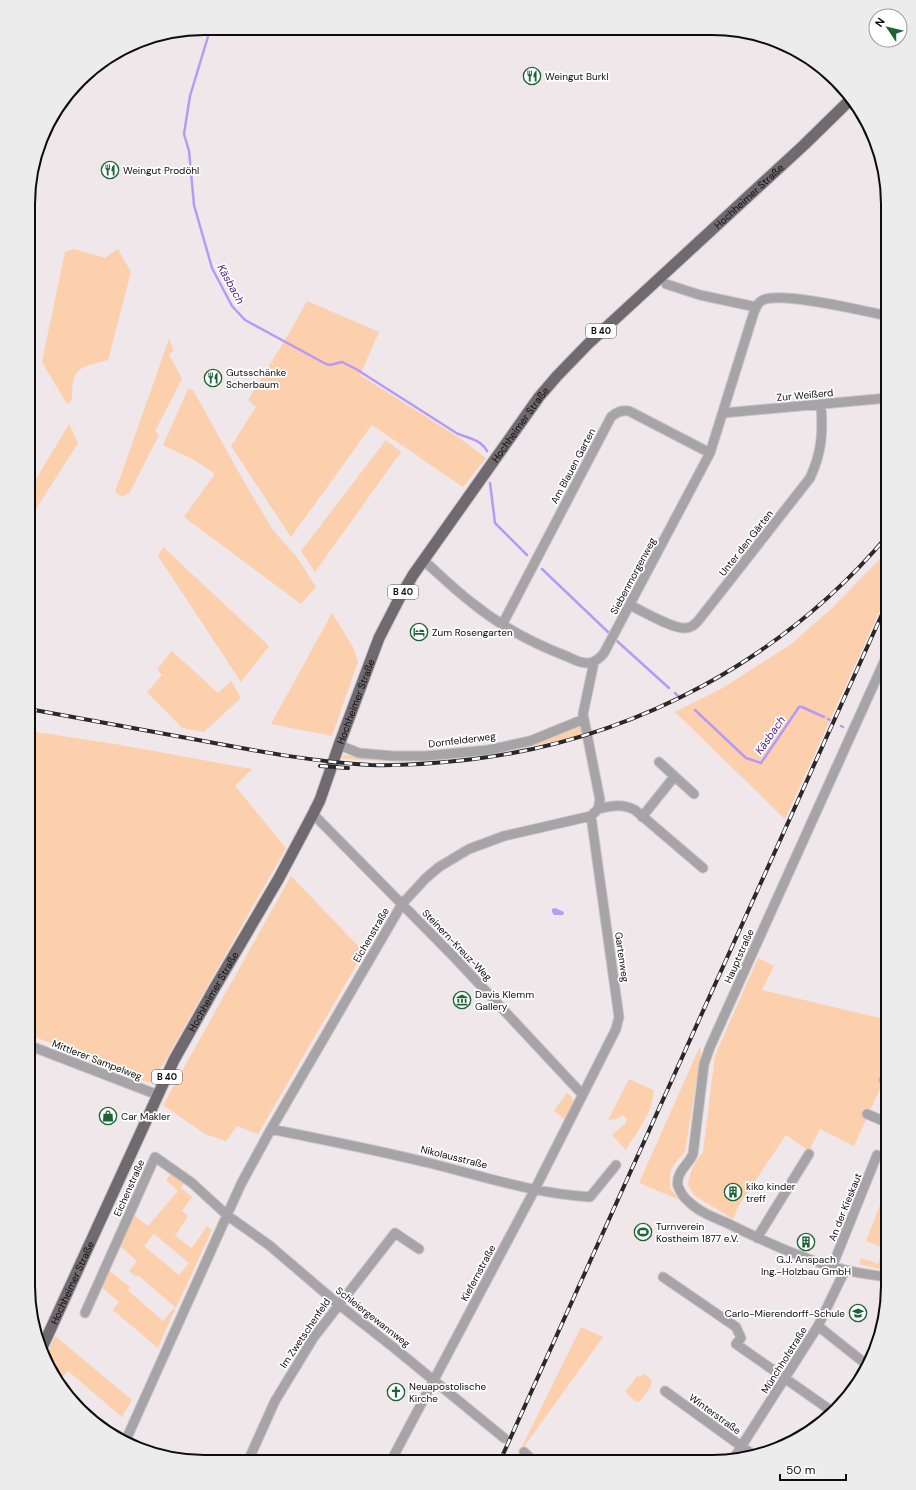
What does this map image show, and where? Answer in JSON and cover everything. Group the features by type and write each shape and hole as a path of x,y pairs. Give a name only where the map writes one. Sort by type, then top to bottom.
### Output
{"main road":[{"name":"Hochheimer Straße","path":"45,1342 174,1060 279,878 320,800 379,638 399,599 423,560 522,420 557,376 588,344 804,145 847,103"},
{"name":"Hochheimer Straße","path":"804,145 851,109"}],"street":[{"path":"666,284 700,295 756,307 762,300 787,298 817,302 881,315"},
{"name":"Siebenmorgenweg","path":"594,662 604,654 710,453 756,307"},
{"name":"Zur Weißerd","path":"723,413 881,399"},
{"name":"Unter den Gärten","path":"630,605 676,627 692,627 698,621 810,478 822,444 821,404"},
{"name":"Am Blauen Garten","path":"502,625 611,417 616,412 623,410 629,411 710,453"},
{"path":"423,560 471,603 502,625 554,652 581,662 594,662"},
{"name":"Gartenweg","path":"582,1094 610,1042 616,1029 619,1017 595,812 600,800 584,720 584,704 594,662"},
{"name":"Hauptstraße","path":"881,668 706,1056 693,1154 680,1174 678,1180 678,1185 682,1194 695,1207 704,1213 757,1238 832,1267 881,1276"},
{"name":"Dornfelderweg","path":"339,745 359,753 392,756 426,756 488,750 530,741 584,720"},
{"path":"659,762 694,794"},
{"path":"642,816 674,777"},
{"name":"Eichenstraße","path":"127,1437 228,1216 241,1184 271,1129 402,904 416,888 454,857 469,849 504,836 622,805 628,806 642,816 702,868"},
{"name":"Steinern-Kreuz-Weg","path":"313,814 454,957 582,1094"},
{"name":"Mittlerer Sampelweg","path":"35,1048 158,1095"},
{"name":"Kiefernstraße","path":"394,1455 535,1189 582,1094"},
{"path":"866,1114 881,1120"},
{"name":"Nikolausstraße","path":"271,1129 394,1154 535,1189 590,1197 616,1165"},
{"path":"757,1238 809,1154"},
{"name":"An der Kieskaut","path":"832,1267 877,1155"},
{"name":"Eichenstraße","path":"85,1313 155,1157 192,1183 228,1216"},
{"name":"Schleiergewannweg","path":"228,1216 269,1245 338,1304 504,1438"},
{"name":"Im Zwetschenfeld","path":"250,1455 282,1387 314,1337 338,1304 395,1233 419,1250"},
{"name":"Münchhofstraße","path":"737,1454 818,1326 845,1270"},
{"path":"663,1277 736,1327 741,1338 736,1344 828,1408"},
{"path":"818,1326 863,1362"},
{"name":"Winterstraße","path":"665,1391 748,1451"},
{"path":"524,1452 527,1455"}],"shaded area":[{"path":"74,249 105,258 118,249 131,272 108,360 84,367 79,370 72,389 72,400 67,404 42,362 65,252"},
{"path":"307,301 379,332 360,375 458,437 486,458 463,487 372,425 291,537 231,446 256,407 248,400 290,332"},
{"path":"169,339 174,351 169,354 182,379 155,431 159,435 130,492 122,497 115,492"},
{"path":"188,389 193,390 272,529 296,556 316,587 301,604 184,517 215,474 196,461 163,445"},
{"path":"69,424 78,443 35,511 35,481"},
{"path":"386,440 401,452 315,572 301,551"},
{"path":"163,547 269,646 241,682 158,556"},
{"path":"881,558 881,608 785,819 675,712 721,689 790,645 831,609"},
{"path":"332,613 354,649 358,662 332,736 271,724"},
{"path":"172,651 218,693 231,681 241,698 204,732 182,728 147,692 162,675 157,669"},
{"path":"578,724 581,726 584,734 524,748 463,758 422,761 342,759 343,755 367,758 480,753"},
{"path":"35,732 121,745 252,769 235,786 286,848 152,1084 35,1037"},
{"path":"291,876 364,952 258,1134 237,1126 226,1141 205,1134 163,1105"},
{"path":"555,908 564,912 563,915 554,915 552,909"},
{"path":"758,958 774,966 762,990 881,1018 881,1086 854,1146 820,1129 809,1151 786,1135 739,1205 733,1219 695,1196 688,1186 692,1168 703,1152 715,1056"},
{"path":"700,1046 701,1052 685,1152 674,1166 670,1176 670,1189 680,1200 639,1183"},
{"path":"629,1079 653,1090 653,1098 644,1121 626,1150 612,1135 625,1124 627,1119 623,1115 616,1119 608,1120"},
{"path":"567,1093 572,1097 574,1102 566,1120 554,1111"},
{"path":"171,1173 184,1182 181,1188 192,1197 182,1211 188,1216 175,1236 192,1248 207,1226 212,1230 176,1308 138,1275 136,1277 129,1271 137,1261 120,1246 134,1215 148,1226 178,1191 166,1180","holes":["154,1234 189,1263 179,1275 144,1246"]},
{"path":"880,1205 881,1205 881,1247 866,1241"},
{"path":"881,1256 881,1269 859,1264 861,1258 878,1264"},
{"path":"107,1269 130,1287 128,1290 163,1321 174,1308 175,1309 158,1348 113,1310 119,1302 99,1285"},
{"path":"581,1327 603,1337 518,1455"},
{"path":"55,1336 132,1400 122,1417 68,1371 62,1377 52,1361 48,1352"},
{"path":"644,1374 652,1380 651,1386 640,1401 637,1402 629,1396 626,1391 637,1376 639,1377"}],"waterway":[{"name":"Käsbach","path":"208,35 190,96 184,134 189,151 194,205 212,268 232,306 245,320 326,364 330,365 342,362 356,369 458,434 478,442 487,451"},
{"name":"Käsbach","path":"490,483 495,523 527,555"},
{"name":"Käsbach","path":"542,569 608,632"},
{"name":"Käsbach","path":"617,641 669,688"},
{"name":"Käsbach","path":"675,693 678,696"},
{"name":"Käsbach","path":"695,710 746,758 761,763 799,707 824,717"}],"railway":[{"path":"35,710 269,753 350,764 410,765 435,763 474,759 534,749 592,733 648,712 702,686 754,655 802,620 847,579 881,543"},
{"path":"503,1455 881,617"},
{"path":"320,766 348,768"}],"place":[{"name":"Weingut Burkl","path":"532,76"},
{"name":"Weingut Prodöhl","path":"110,170"},
{"name":"Gutsschänke Scherbaum","path":"213,378"},
{"name":"Zum Rosengarten","path":"419,632"},
{"name":"Davis Klemm Gallery","path":"462,1000"},
{"name":"Car Makler","path":"108,1116"},
{"name":"kiko kinder treff","path":"733,1192"},
{"name":"Turnverein Kostheim 1877 e.V.","path":"643,1232"},
{"name":"G.J. Anspach Ing.-Holzbau GmbH","path":"806,1242"},
{"name":"Carlo-Mierendorff-Schule","path":"858,1313"},
{"name":"Neuapostolische Kirche","path":"396,1392"}]}
